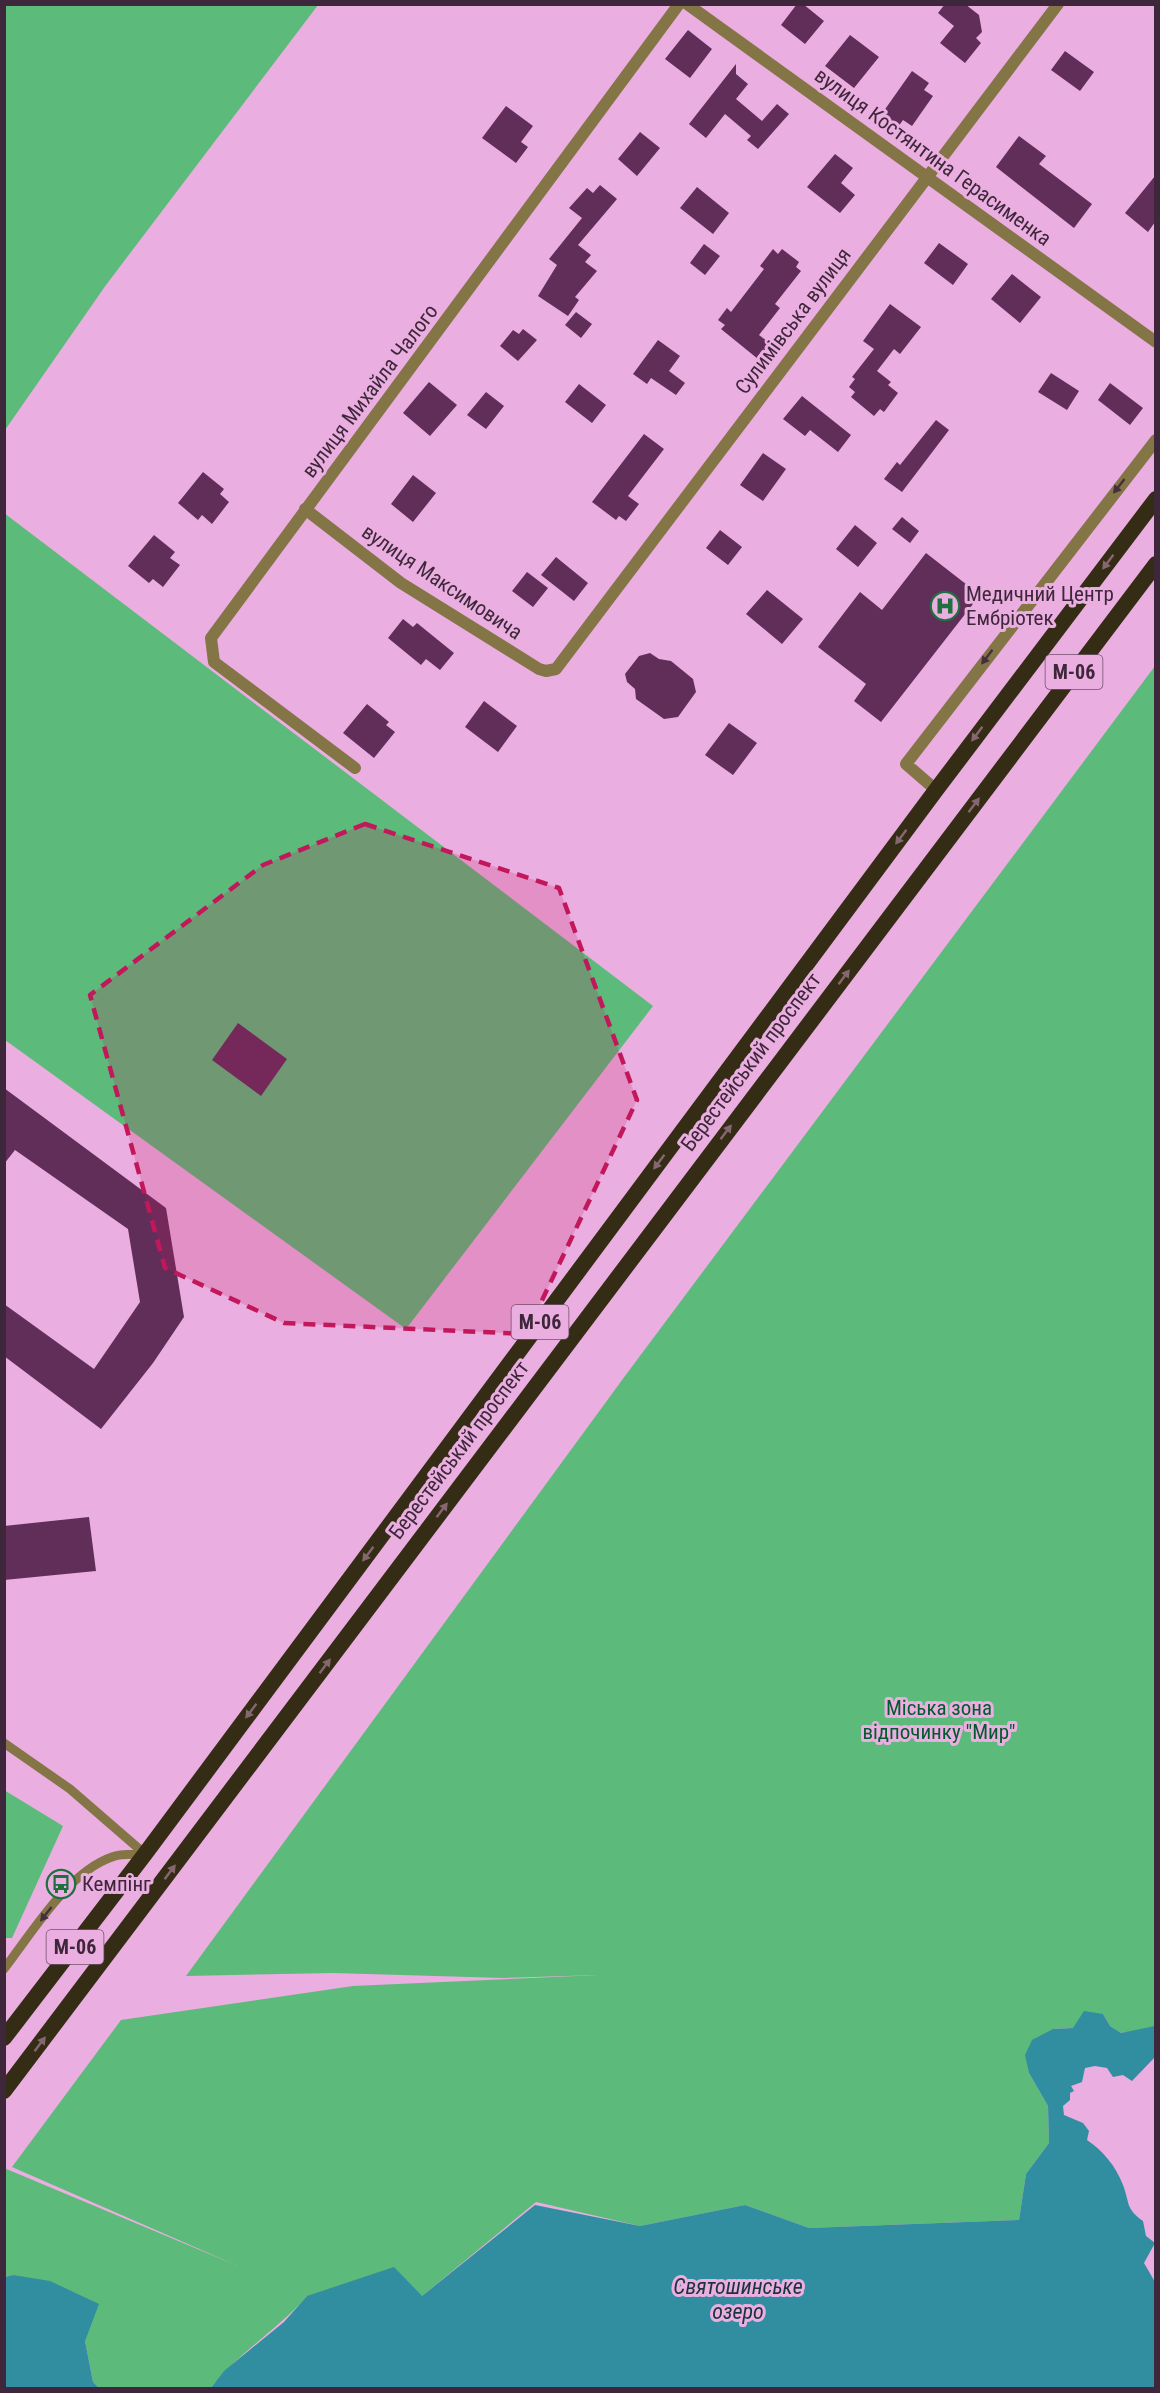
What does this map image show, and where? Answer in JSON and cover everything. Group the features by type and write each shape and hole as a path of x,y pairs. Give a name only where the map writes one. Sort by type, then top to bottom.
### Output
{"highway":[{"name":"М-06","path":"936,790 1155,499"},
{"name":"Берестейський проспект","path":"4,2091 1155,564"},
{"name":"Берестейський проспект","path":"4,2038 145,1854 936,790"}],"street":[{"name":"вулиця Михайла Чалого","path":"355,768 214,662 211,638 679,4"},
{"name":"вулиця Костянтина Герасименка","path":"687,4 1155,342"},
{"name":"Сулимівська вулиця","path":"562,663 1058,4"},
{"path":"936,790 906,764 1155,440"},
{"name":"вулиця Максимовича","path":"305,509 401,583 539,669 552,670 562,663"}],"lane":[{"path":"4,1743 70,1789 145,1854"},
{"path":"4,1969 66,1889 87,1870 113,1856 145,1854"}],"highlighted area":[{"path":"365,824 559,888 637,1100 526,1334 284,1323 165,1268 90,995 263,865"}],"green space":[{"path":"5,4 318,5 106,285 5,430"},
{"path":"4,513 653,1006 406,1329 5,1040"},
{"name":"Міська зона відпочинку \"Мир\"","path":"1155,666 1155,2028 1121,2033 1110,2026 1103,2014 1073,2028 1053,2029 1029,2073 1048,2106 1049,2143 1026,2174 1019,2220 809,2228 745,2205 640,2226 536,2202 422,2296 307,2296 233,2364 211,2388 99,2388 93,2382 85,2341 13,2275 5,2277 4,2168 238,2266 12,2167 121,2020 353,1986 599,1975 504,1978 333,1973 186,1976 625,1376"},
{"path":"4,1790 63,1826 12,1938 5,1938"}],"water":[{"name":"Святошинське озеро","path":"1084,2011 1103,2014 1110,2026 1121,2033 1155,2026 1155,2057 1132,2081 1123,2075 1113,2077 1107,2068 1095,2066 1085,2068 1082,2082 1071,2086 1074,2091 1070,2093 1070,2100 1063,2106 1064,2115 1083,2123 1089,2131 1087,2140 1112,2165 1120,2178 1131,2209 1143,2221 1146,2236 1155,2243 1144,2263 1155,2282 1155,2388 211,2388 224,2371 284,2322 307,2296 394,2267 422,2296 535,2205 640,2226 745,2205 809,2228 1019,2220 1026,2174 1049,2143 1048,2106 1029,2073 1025,2055 1032,2040 1053,2029 1073,2028"},
{"path":"13,2275 50,2281 99,2304 85,2341 93,2382 99,2388 5,2388 5,2277"}],"building":[{"path":"797,4 803,4 824,21 805,44 781,25"},
{"path":"945,4 965,4 979,15 982,32 976,38 981,43 965,63 940,43 954,26 938,13"},
{"path":"688,30 712,49 690,78 665,59"},
{"path":"850,35 879,57 854,88 825,66"},
{"path":"1065,51 1094,72 1080,91 1051,70"},
{"path":"736,64 736,74 748,84 736,99 762,121 777,104 789,114 758,149 747,140 751,136 725,114 706,138 689,124"},
{"path":"912,71 929,83 924,90 933,96 912,126 903,120 898,127 881,115"},
{"path":"506,106 533,126 521,142 528,147 516,163 482,138"},
{"path":"640,132 660,148 637,176 618,159"},
{"path":"1019,136 1046,156 1039,164 1092,204 1074,228 996,167"},
{"path":"835,154 853,168 841,183 855,195 840,213 807,187"},
{"path":"1155,176 1155,222 1148,232 1125,213"},
{"path":"600,185 617,199 578,245 591,255 585,262 597,271 575,297 579,300 568,316 538,296 557,265 549,259 582,218 569,208 587,188 593,193"},
{"path":"697,187 729,213 713,234 680,208"},
{"path":"939,243 968,264 953,285 924,263"},
{"path":"704,244 720,256 705,275 690,263"},
{"path":"773,249 778,254 782,249 799,262 796,267 801,271 775,304 780,308 759,335 771,344 758,359 721,329 725,325 718,320 727,308 731,312 764,269 760,266"},
{"path":"1012,274 1041,297 1020,323 991,299"},
{"path":"890,304 921,327 900,354 894,349 877,371 891,382 888,385 898,393 884,412 880,409 874,416 851,397 855,392 849,387 855,379 852,377 874,349 863,341"},
{"path":"576,312 592,324 581,338 565,325"},
{"path":"523,329 537,340 518,361 500,346 513,330 519,334"},
{"path":"658,340 680,356 669,371 685,383 676,395 651,378 647,384 633,374"},
{"path":"1051,373 1079,391 1067,410 1038,392"},
{"path":"429,382 457,405 430,436 403,413"},
{"path":"1110,383 1143,408 1130,425 1098,400"},
{"path":"579,384 606,405 592,423 565,402"},
{"path":"486,392 504,406 486,429 467,415"},
{"path":"802,396 851,435 838,452 810,430 805,436 783,419"},
{"path":"936,420 949,430 902,492 884,479 897,462 900,465"},
{"path":"644,434 664,449 628,496 639,504 626,521 619,516 616,520 592,502"},
{"path":"763,453 786,469 763,501 740,485"},
{"path":"203,472 224,489 220,494 229,502 212,524 202,515 198,520 178,503"},
{"path":"413,475 436,493 413,522 391,504"},
{"path":"902,517 919,531 910,543 892,529"},
{"path":"855,525 877,543 858,567 836,549"},
{"path":"720,530 742,547 728,565 706,548"},
{"path":"154,535 175,552 170,558 180,565 163,587 153,579 149,583 128,566"},
{"path":"926,553 980,595 881,722 854,701 866,684 818,647 860,592 882,610"},
{"path":"556,557 588,583 574,601 541,575"},
{"path":"527,572 548,588 533,607 512,591"},
{"path":"767,590 803,619 782,644 746,614"},
{"path":"403,619 413,627 417,623 454,653 440,670 426,659 421,665 388,638"},
{"path":"650,653 659,659 671,661 693,679 696,692 678,717 664,719 636,699 635,689 627,682 625,674 639,656"},
{"path":"484,701 517,726 498,752 465,727"},
{"path":"367,704 389,722 386,725 395,732 374,758 343,733"},
{"path":"729,723 757,743 733,775 705,755"},
{"path":"238,1023 287,1059 261,1096 212,1060"},
{"path":"4,1088 166,1208 184,1317 153,1363 101,1429 4,1356 4,1304 94,1369 140,1302 128,1229 15,1150 4,1164"},
{"path":"89,1517 96,1571 4,1580 4,1526"}],"place":[{"name":"Медичний Центр Ембріотек","path":"945,606"},
{"name":"Кемпінг","path":"61,1884"}]}
